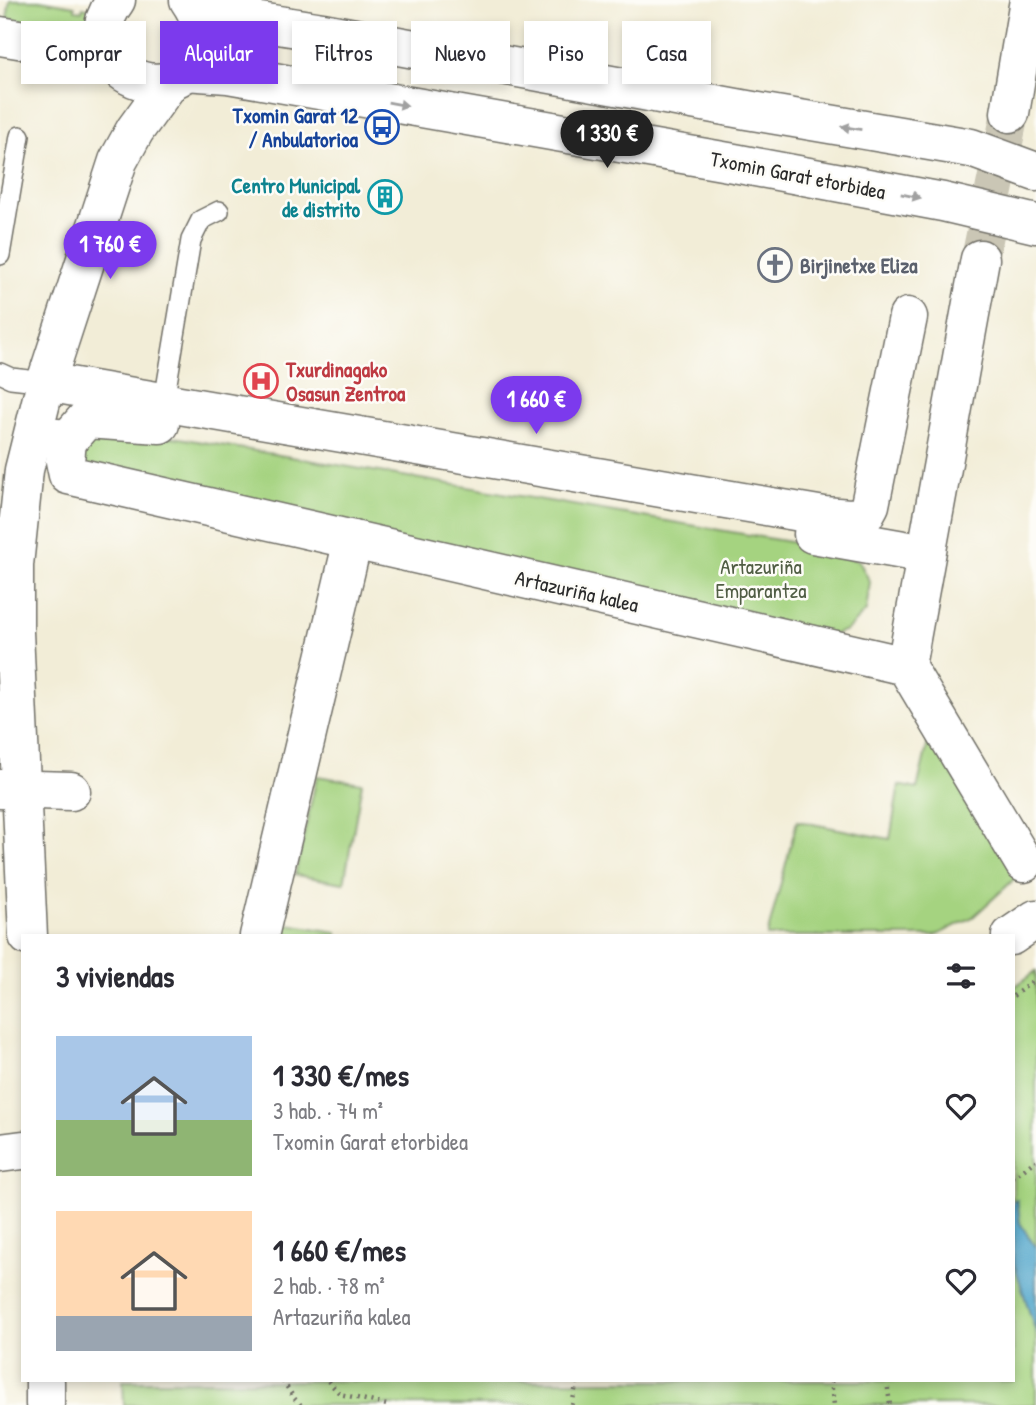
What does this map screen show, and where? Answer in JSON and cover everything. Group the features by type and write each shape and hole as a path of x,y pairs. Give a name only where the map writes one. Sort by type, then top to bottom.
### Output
{"street":[{"path":"105,21 116,0"},
{"path":"1010,113 1030,0"},
{"path":"193,6 747,110 971,148 1036,172"},
{"name":"Txomin Garat etorbidea","path":"0,36 21,39"},
{"name":"Txomin Garat etorbidea","path":"278,83 721,160 943,202 1036,224"},
{"path":"116,84 118,161"},
{"path":"28,934 11,790 14,645 12,463 46,382 118,161 135,130 171,84"},
{"path":"980,259 906,666 1024,863"},
{"path":"46,382 824,516 850,518 864,516 870,505 908,317"},
{"name":"Artazuriña kalea","path":"906,666 68,475 62,440 86,419 155,423 926,554"},
{"path":"259,934 353,540"},
{"path":"11,790 71,791"},
{"path":"1014,934 1036,919"},
{"path":"0,1153 21,1150"},
{"path":"45,1382 45,1405"}],"lane":[{"path":"0,255 20,136"},
{"path":"164,401 191,240 201,220 219,211"},
{"path":"0,373 11,378 46,382"}],"path":[{"path":"1015,995 1036,979"},
{"path":"1015,1176 1036,1160"},
{"path":"285,1382 301,1405"},
{"path":"329,1382 340,1394 387,1405"},
{"path":"572,1405 577,1382"},
{"path":"831,1382 834,1405"},
{"path":"887,1382 890,1405"}],"green space":[{"path":"10,0 39,0 75,6 75,10 82,11 83,7 91,9 89,21 25,21 7,18"},
{"name":"Artazuriña Emparantza","path":"173,437 802,544 859,561 870,582 866,611 847,630 829,636 79,473 75,439"},
{"path":"929,738 1019,875 973,917 939,934 768,934 797,821 890,839 899,785 917,789"},
{"path":"317,776 362,783 344,883 295,875"},
{"path":"287,924 337,932 337,934 284,934"},
{"path":"1036,971 1036,1405 124,1405 123,1382 1015,1382 1015,987"}],"water":[{"path":"1017,1200 1020,1223 1036,1248 1036,1333 1015,1266"}],"tunnel":[{"path":"980,259 1010,113"}],"place":[{"name":"Txomin Garat 12 / Anbulatorioa","path":"382,127"},
{"name":"Centro Municipal de distrito","path":"385,197"},
{"name":"Birjinetxe Eliza","path":"775,265"},
{"name":"Txurdinagako Osasun Zentroa","path":"261,381"}]}
